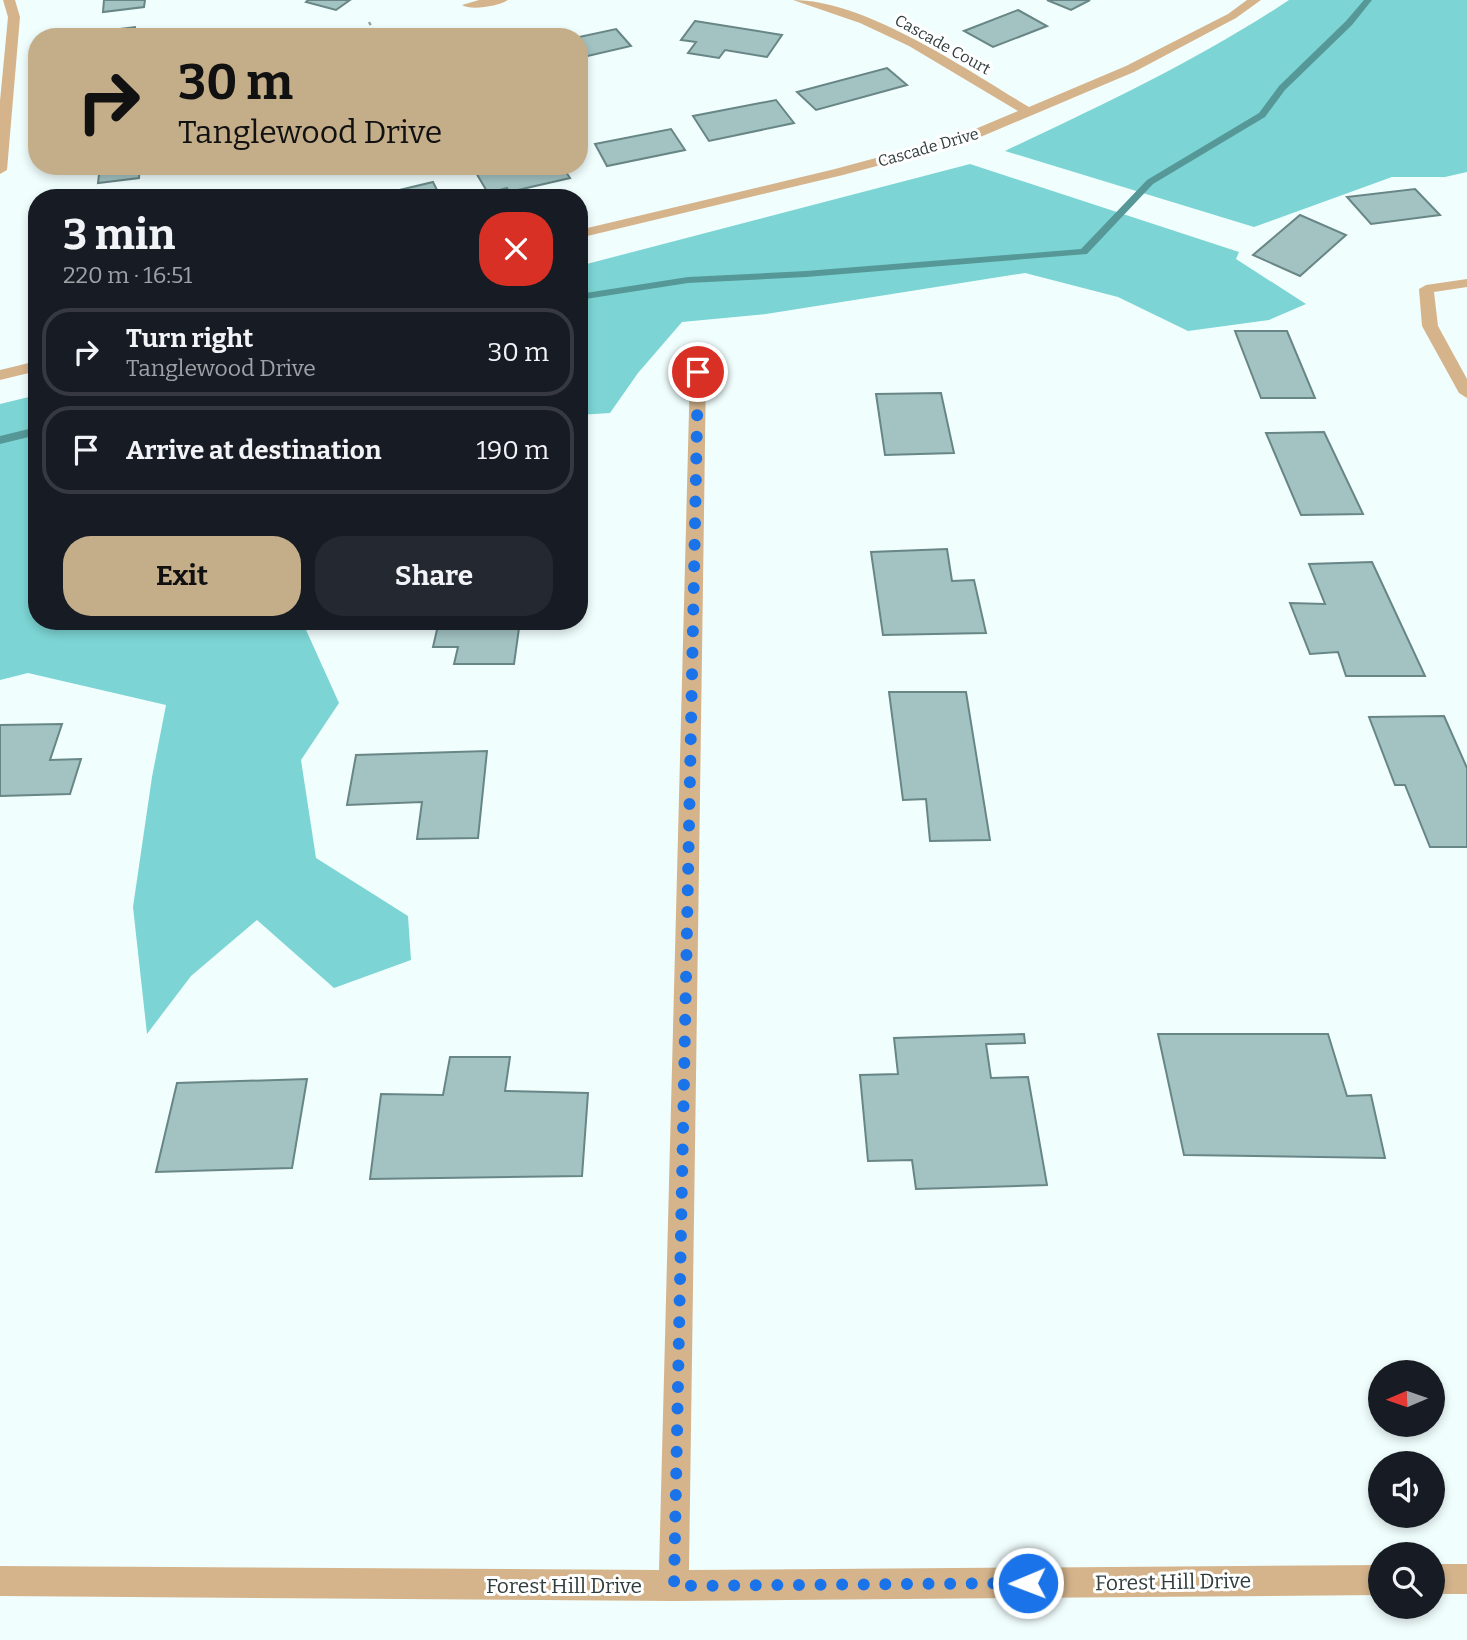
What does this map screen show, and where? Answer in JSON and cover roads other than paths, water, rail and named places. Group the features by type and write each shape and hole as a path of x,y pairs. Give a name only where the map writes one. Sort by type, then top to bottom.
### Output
{"street":[{"path":"0,170 14,17 9,0"},
{"path":"468,5 502,0"},
{"name":"Cascade Court","path":"799,0 864,21 913,43 1028,111"},
{"name":"Cascade Drive","path":"588,232 838,172 966,138 1130,69 1232,16 1255,0"},
{"path":"1467,283 1426,289 1430,326 1467,393"},
{"path":"0,375 28,368"},
{"path":"674,1586 698,372"},
{"path":"1445,1579 1467,1579"},
{"name":"Forest Hill Drive","path":"0,1581 324,1586 674,1586 1368,1580"}],"waterway":[{"path":"588,296 688,280 806,274 1084,252 1150,182 1262,115 1282,88 1349,23 1368,0"},
{"path":"0,440 28,433"}]}
